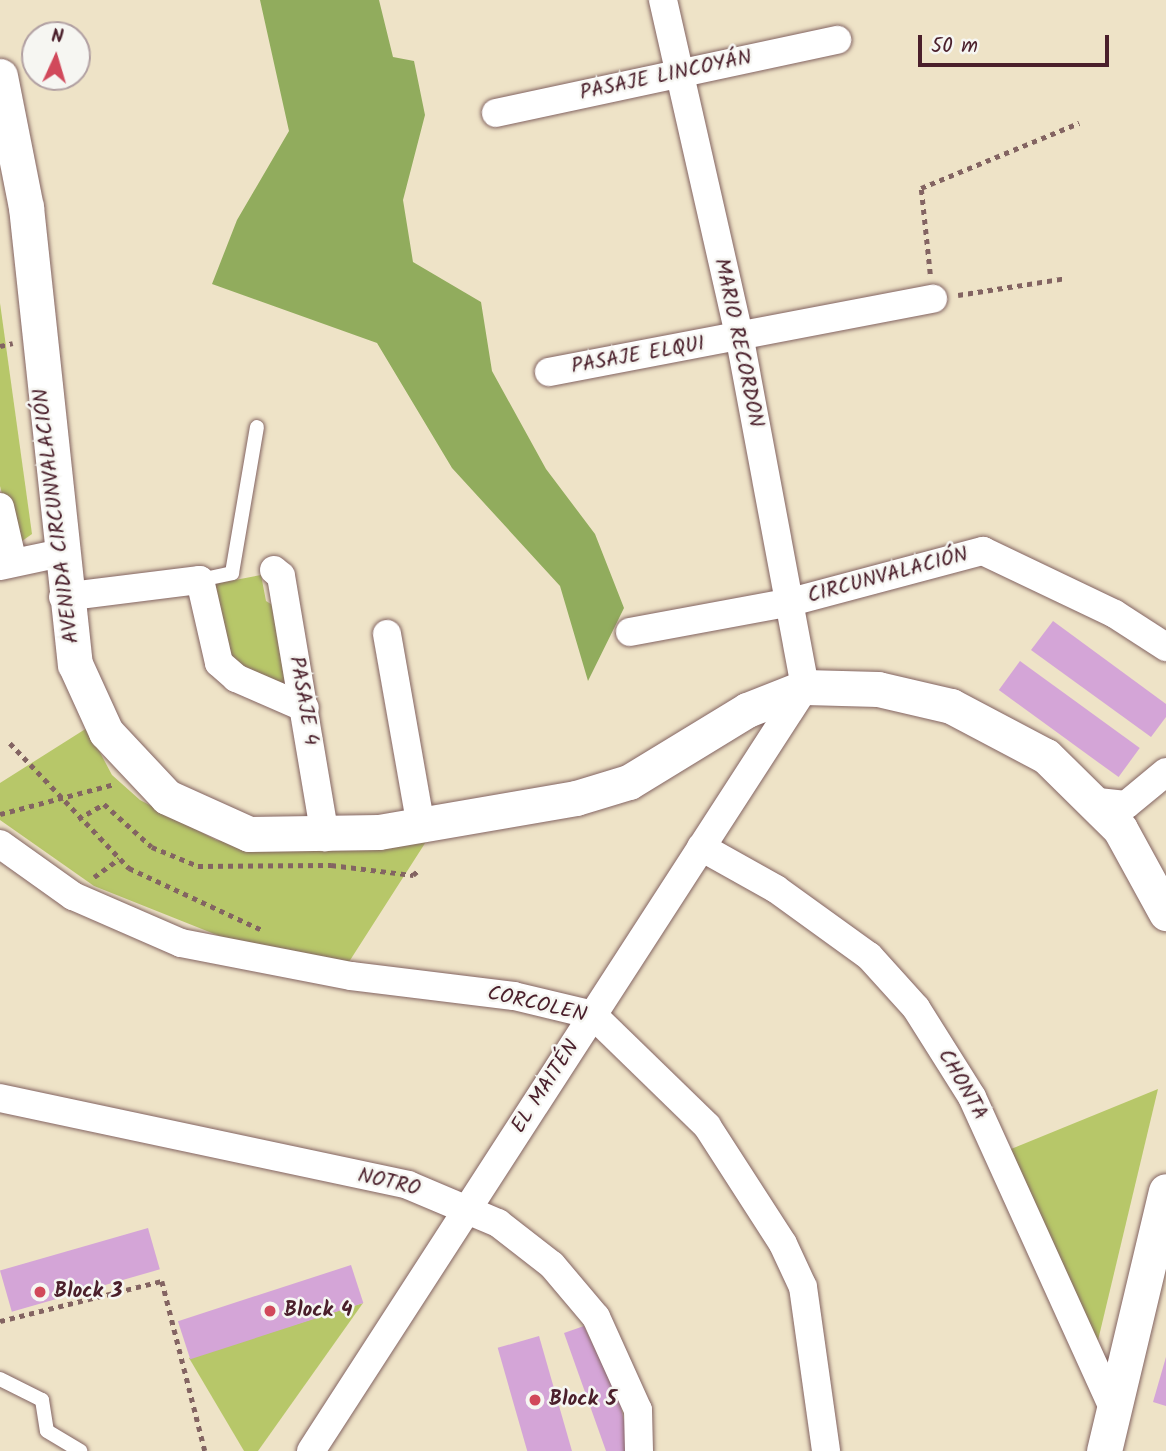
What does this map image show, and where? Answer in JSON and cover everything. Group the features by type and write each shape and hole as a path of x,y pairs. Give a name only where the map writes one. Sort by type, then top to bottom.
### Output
{"street":[{"name":"MARIO RECORDON","path":"663,0 740,339 787,603 805,687"},
{"name":"PASAJE LINCOYÁN","path":"496,113 837,40"},
{"name":"AVENIDA CIRCUNVALACIÓN","path":"0,76 26,207 61,553 63,597 91,706 144,778 220,825 249,834 325,837 421,826 629,782 747,710 805,687"},
{"name":"PASAJE ELQUI","path":"549,372 740,339 933,299"},
{"path":"0,508 6,563 61,553"},
{"name":"CIRCUNVALACIÓN","path":"630,632 787,603 984,551 1115,614 1166,647"},
{"name":"PASAJE 4","path":"274,570 281,576 325,837"},
{"path":"63,597 200,580 219,663 236,678 305,708"},
{"path":"387,634 421,826"},
{"path":"805,687 878,689 951,706 1018,737 1098,803 1139,858 1166,914"},
{"name":"EL MAITÉN","path":"311,1451 805,687"},
{"path":"1098,803 1126,805 1166,772"},
{"name":"CORCOLEN","path":"0,844 73,896 144,930 284,964 514,996 593,1015 707,1126 783,1244 803,1287 826,1451"},
{"name":"CHONTA","path":"701,847 776,889 869,956 916,1009 972,1097 1114,1410"},
{"name":"NOTRO","path":"0,1098 408,1185 469,1207 552,1265 596,1317 635,1399 639,1451"},
{"path":"1104,1451 1166,1191"}],"lane":[{"path":"200,580 232,573 257,427"},
{"path":"0,1379 42,1400 47,1431 80,1451"}],"path":[{"path":"1066,278 933,299 921,188 1079,123"},
{"path":"10,743 24,751 58,797 130,868 257,926 284,964"},
{"path":"0,814 58,797 144,778"},
{"path":"0,1321 162,1281 205,1451"}],"green space":[{"path":"260,0 379,0 393,57 414,61 425,115 403,200 413,262 481,302 492,371 546,469 595,534 624,608 588,681 560,586 452,468 377,343 212,284 237,220 289,131"},
{"path":"0,303 32,534 15,546 0,486"},
{"path":"261,575 266,601 274,606 291,690 251,675 224,656 214,584"},
{"path":"87,728 112,775 140,800 216,840 254,847 429,837 347,965 227,939 94,886 0,820 0,783"},
{"path":"1158,1089 1095,1353 1011,1149"},
{"path":"363,1303 258,1451 244,1451 189,1358"}],"building":[{"path":"1053,621 1166,704 1166,717 1151,737 1031,650"},
{"path":"1020,661 1140,748 1119,777 999,690"},
{"name":"Block 3","path":"148,1228 160,1269 12,1312 0,1270"},
{"name":"Block 4","path":"351,1265 363,1303 190,1359 178,1321"},
{"path":"584,1326 620,1402 630,1451 606,1451 564,1333"},
{"name":"Block 5","path":"539,1336 572,1451 527,1451 498,1348"},
{"path":"1166,1357 1166,1406 1153,1402"}],"place":[{"name":"Block 3","path":"40,1292"},
{"name":"Block 4","path":"270,1311"},
{"name":"Block 5","path":"535,1400"}]}
